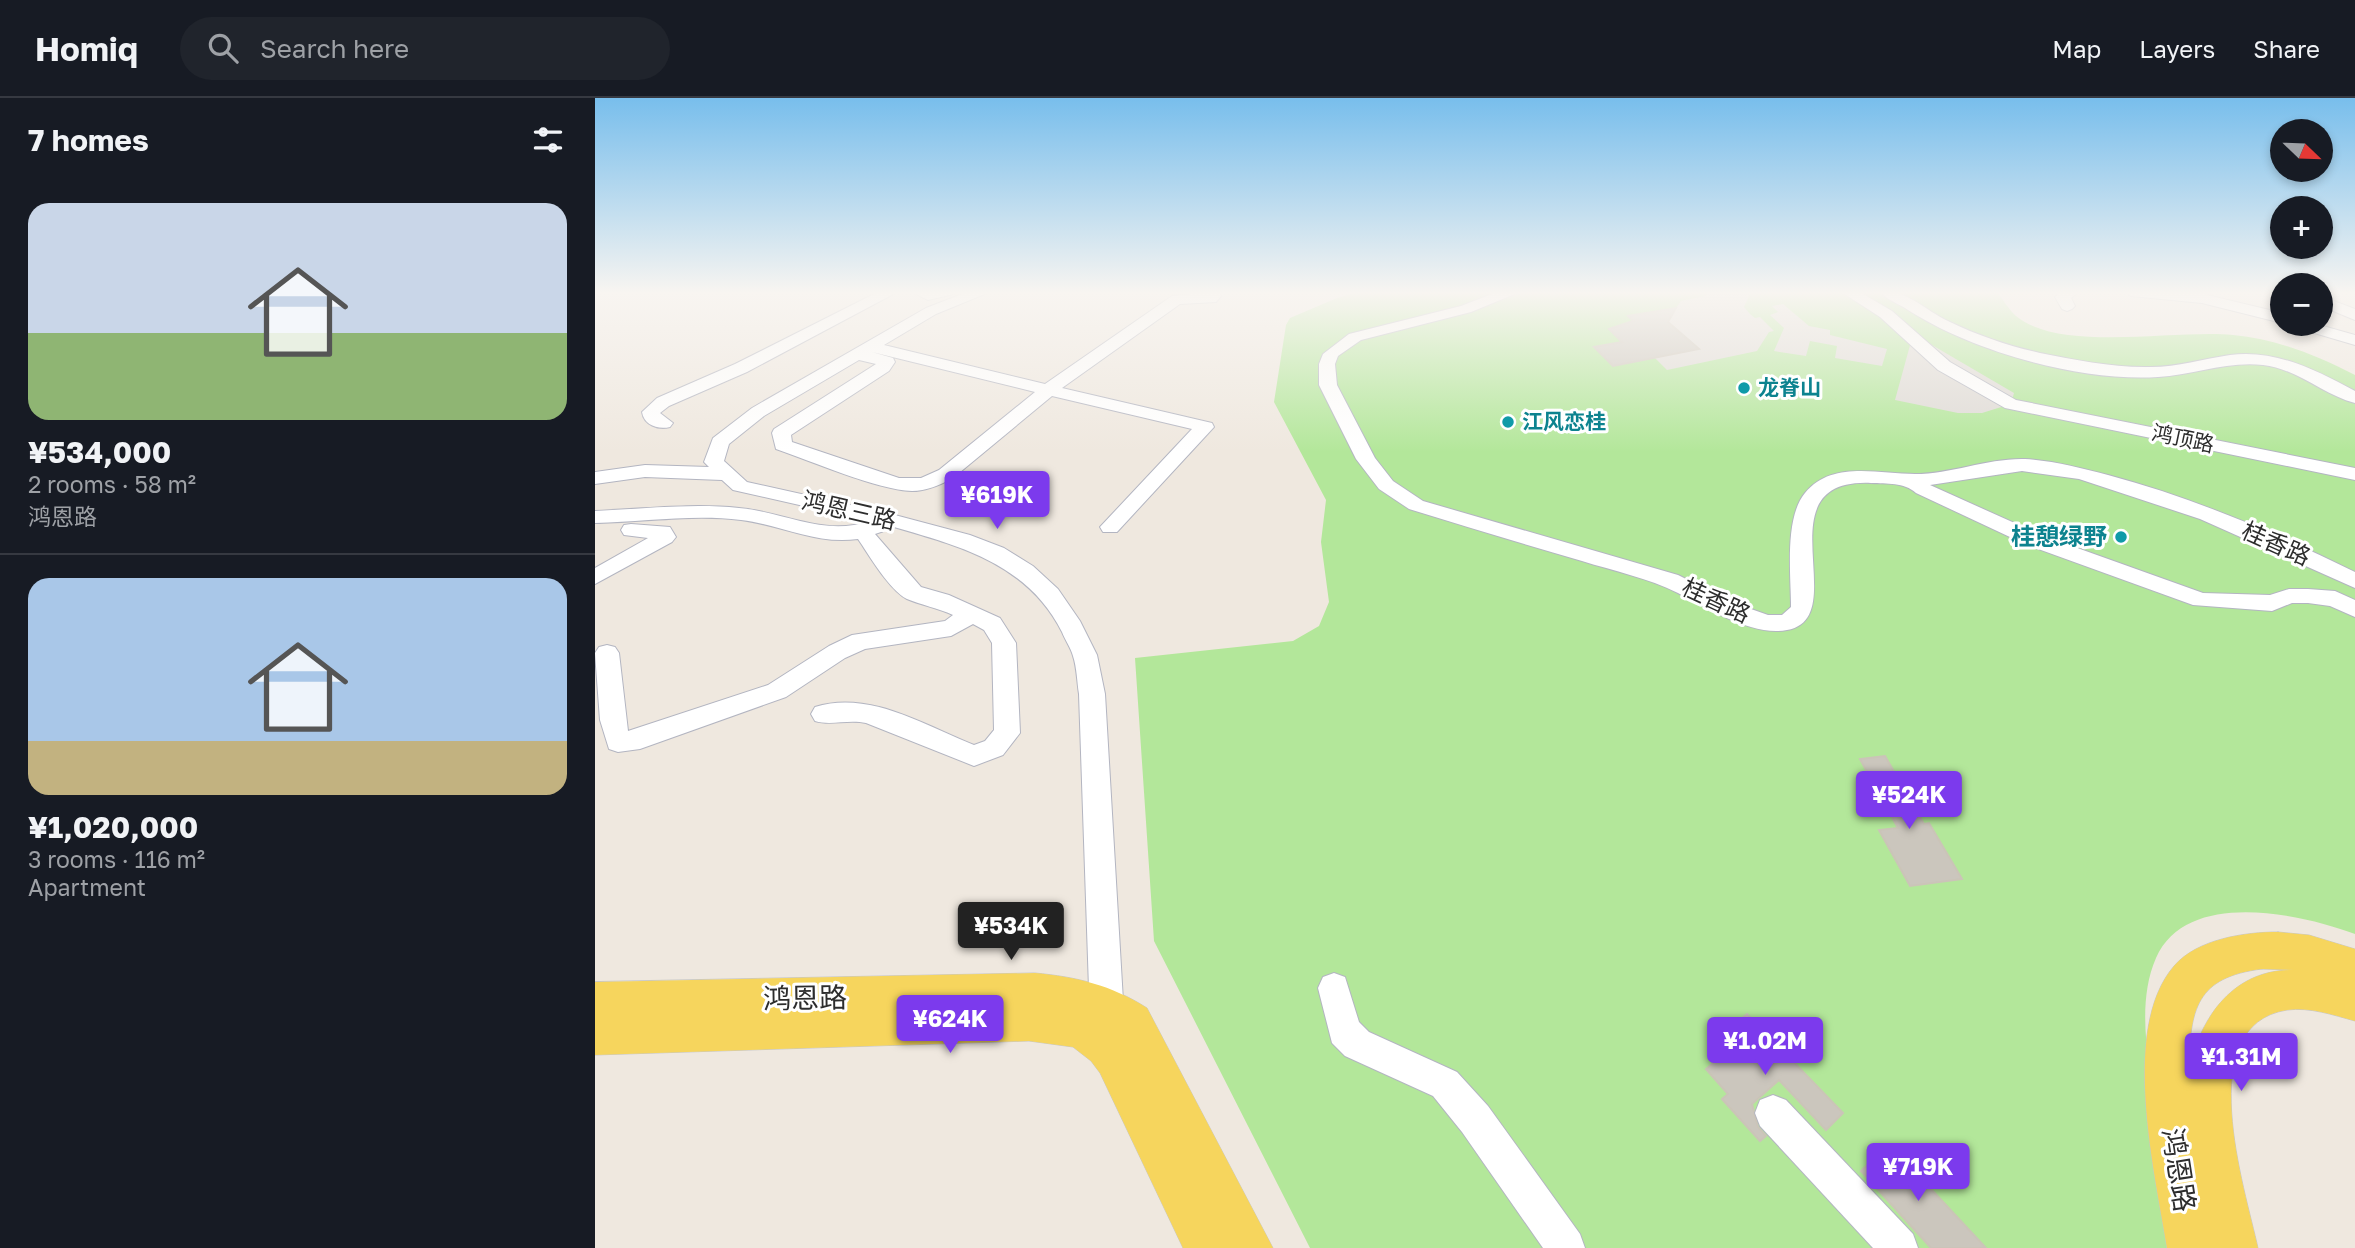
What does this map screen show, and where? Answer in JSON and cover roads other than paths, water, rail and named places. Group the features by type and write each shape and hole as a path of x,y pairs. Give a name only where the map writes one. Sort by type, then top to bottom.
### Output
{"main road":[{"name":"鸿恩路","path":"2192,1248 2170,1106 2165,1054 2171,1012 2187,981 2213,961 2246,951 2284,950 2335,960 2355,968"},
{"name":"鸿恩路","path":"2233,1248 2208,1118 2209,1074 2216,1045 2227,1024 2244,1004 2269,993 2304,991 2355,1001"},
{"name":"鸿恩路","path":"595,1002 1035,993 1074,996 1106,1004 1132,1023 1248,1248"},
{"name":"鸿恩路","path":"595,1034 1029,1020 1057,1022 1087,1029 1110,1047 1209,1248"}],"street":[{"path":"664,423 652,419 651,412 663,402 787,345"},
{"path":"728,475 714,462 720,442 758,412 874,345"},
{"path":"863,351 887,362 781,433 783,445 896,484 912,486 928,484 946,474 1049,390 1113,345"},
{"name":"桂香路","path":"1344,345 1331,354 1327,364 1328,385 1366,459 1386,485 1416,505 1670,580 1766,623 1785,623 1797,617 1803,607 1804,523 1812,498 1830,483 1854,476 1914,481 2019,465 2078,473 2145,492 2218,518 2355,581"},
{"name":"鸿顶路","path":"1920,345 1944,366 2011,404 2355,474"},
{"path":"1996,345 2070,363 2150,373 2234,360 2271,361 2302,369 2355,398"},
{"path":"863,351 1049,390 1205,427 1110,527"},
{"path":"595,478 613,473 657,470 728,475"},
{"name":"鸿恩三路","path":"728,475 740,486 891,520 963,540 996,554 1025,571 1050,594 1068,621 1085,655 1092,694 1110,1047"},
{"path":"1914,481 1923,489 2034,540 2201,600 2272,603 2289,596 2308,596 2335,599 2355,609"},
{"path":"595,517 743,514 833,537 864,533 891,520"},
{"path":"595,528 663,532 665,537 595,577"},
{"path":"824,714 851,710 870,714 974,756 993,748 1007,733 1004,643 992,624 941,600 913,593 902,583 864,533"},
{"path":"607,653 613,720 618,742 640,740 777,691 837,652 860,641 951,628 971,614"},
{"path":"1334,988 1345,1031 1357,1044 1445,1084 1475,1119 1566,1248"},
{"path":"1773,1113 1899,1248"}],"place":[{"name":"龙脊山","path":"1744,388"},
{"name":"江风恋桂","path":"1508,422"},
{"name":"桂憩绿野","path":"2121,537"}]}
